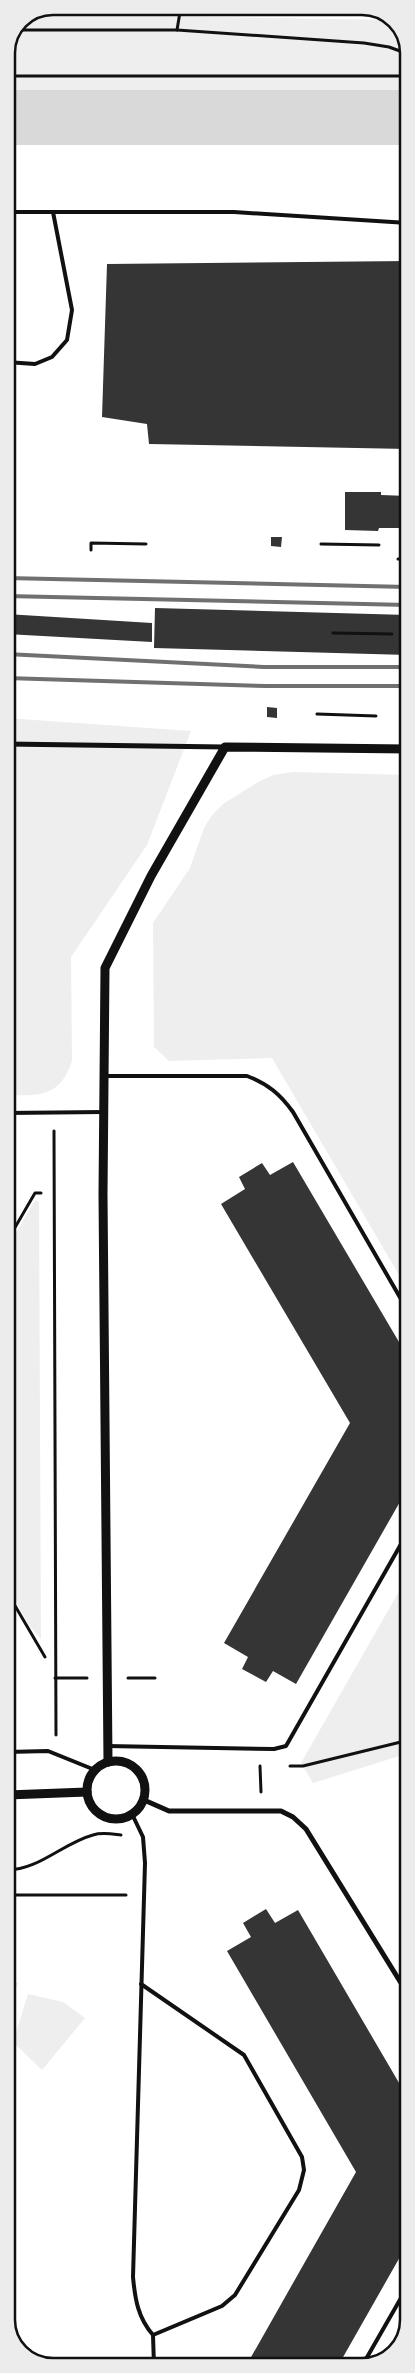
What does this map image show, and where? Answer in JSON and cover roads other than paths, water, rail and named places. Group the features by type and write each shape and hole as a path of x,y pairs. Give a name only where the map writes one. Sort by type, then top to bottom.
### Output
{"street":[{"path":"15,744 400,749"},
{"path":"108,1762 104,1112 105,968 151,876 225,748"},
{"path":"108,1762 126,1762 140,1773 146,1791 144,1800 132,1814 115,1819 106,1817 92,1806 87,1792 89,1778 95,1770 108,1762"},
{"path":"15,1795 87,1792"},
{"path":"144,1800 169,1812 281,1811 293,1817 306,1828 400,1981"}],"lane":[{"path":"15,212 234,212 400,222"},
{"path":"15,363 35,364 52,357 67,340 72,310 53,212"},
{"path":"105,1076 247,1076 263,1082 281,1096 293,1112 400,1299"},
{"path":"15,1113 104,1112"},
{"path":"107,1746 274,1750 286,1746 400,1546"},
{"path":"15,1752 48,1751 95,1770"},
{"path":"132,1814 143,1837 144,1894 133,2277 135,2302 144,2325 154,2335 154,2358"},
{"path":"141,1984 244,2055 302,2157 304,2170 299,2190 235,2295 222,2306 154,2335"},
{"path":"367,2358 400,2300"}],"railway":[{"path":"15,578 400,587"},
{"path":"15,596 400,605"},
{"path":"15,654 264,667 400,667"},
{"path":"15,678 266,686 400,686"}]}
